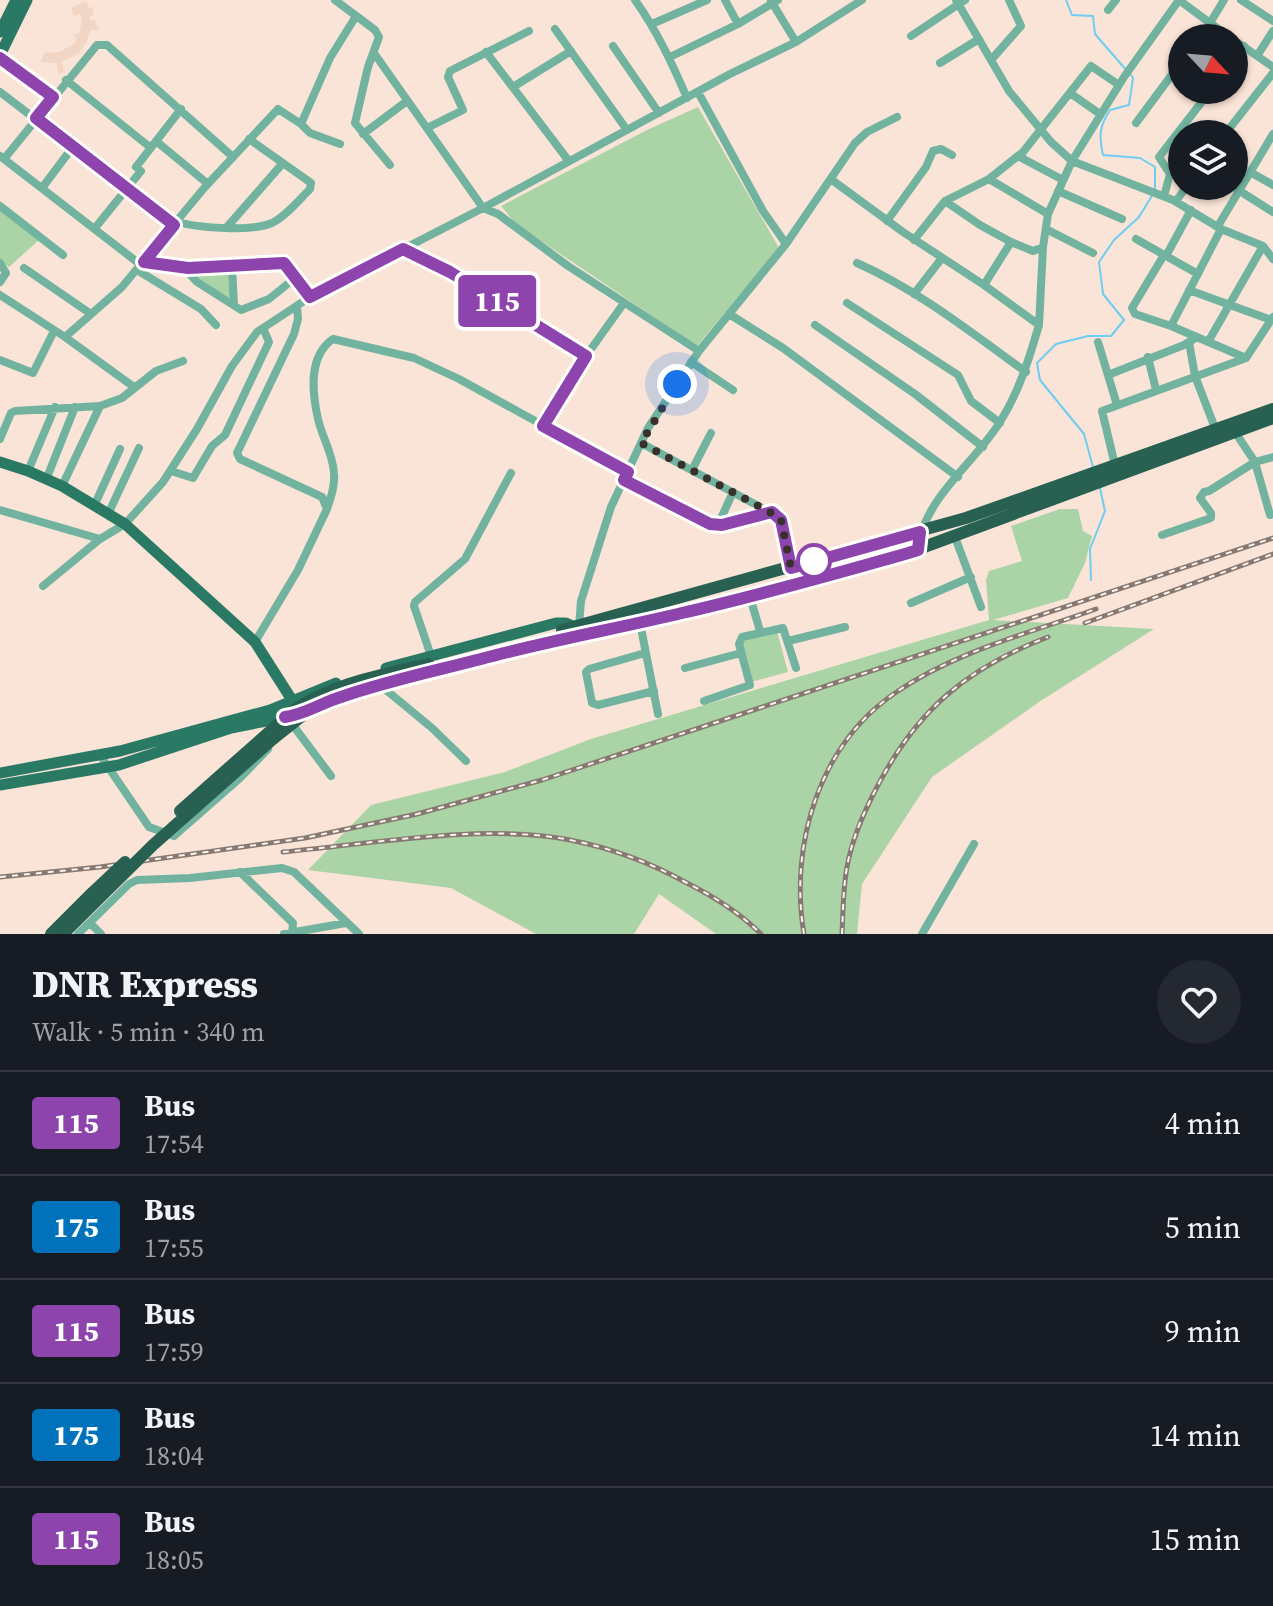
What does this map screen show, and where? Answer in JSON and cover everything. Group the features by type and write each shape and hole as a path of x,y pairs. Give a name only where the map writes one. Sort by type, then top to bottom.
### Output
{"highway":[{"path":"63,934 153,845 312,708 380,685 561,638 750,597 918,550 1215,428 1273,409"},
{"path":"1111,470 1273,418"},
{"path":"51,934 151,836 294,710 321,693 791,568 1078,484"}],"main road":[{"path":"0,32 16,0"},
{"path":"0,57 27,0"},
{"path":"0,462 62,486 125,524 255,642 292,700"},
{"path":"0,773 100,755 270,710 369,673 556,623 566,623 573,628"},
{"path":"0,785 107,767 231,728 304,715"},
{"path":"67,761 68,774"}],"street":[{"path":"335,0 377,33 379,42 355,119 363,134 390,165"},
{"path":"635,0 670,57 687,98"},
{"path":"652,24 707,0"},
{"path":"725,0 738,24"},
{"path":"43,586 100,539 125,524 171,471 232,366 257,332 310,297 796,42 862,0"},
{"path":"991,60 1021,26 1009,0"},
{"path":"1108,10 1116,0"},
{"path":"918,550 920,532 929,511 1000,423 1026,372 1039,325 1048,214 1072,161 1121,81 1179,0 1210,23 1224,0"},
{"path":"1241,0 1273,21"},
{"path":"670,57 738,24 774,1 796,42"},
{"path":"911,36 960,1 1009,91 1072,161 1176,201 1220,228 1263,246 1273,259"},
{"path":"301,124 330,58 356,16"},
{"path":"555,29 627,130"},
{"path":"427,128 462,112 463,107 448,74 529,31"},
{"path":"1257,56 1273,31"},
{"path":"940,63 979,39"},
{"path":"216,325 201,309 2,157 90,51 97,45 107,45 233,157"},
{"path":"613,46 659,113"},
{"path":"1236,120 1273,70 1248,49"},
{"path":"513,87 571,51"},
{"path":"486,52 568,160"},
{"path":"374,53 483,208 498,214 568,266 699,351"},
{"path":"0,57 53,97"},
{"path":"914,240 945,201 989,179 1018,156 1091,66 1121,81"},
{"path":"66,80 208,184"},
{"path":"1136,123 1168,80"},
{"path":"0,92 176,224 203,227 266,225 276,221 308,191 311,183 249,139"},
{"path":"698,92 763,211 786,244"},
{"path":"1070,93 1100,114"},
{"path":"363,134 407,101"},
{"path":"1161,195 1170,174 1159,157 1200,104"},
{"path":"95,228 141,171 136,167 181,109"},
{"path":"65,337 141,266 208,184 278,109 310,133 340,144"},
{"path":"573,628 611,507 648,428 699,351 786,244 861,136 897,117"},
{"path":"1248,174 1273,134"},
{"path":"42,188 72,148"},
{"path":"887,221 926,167 933,151 941,149 952,155"},
{"path":"1018,156 1063,180"},
{"path":"227,227 283,163"},
{"path":"1250,172 1273,185"},
{"path":"989,179 1048,214"},
{"path":"832,180 1039,325"},
{"path":"1058,191 1122,219"},
{"path":"1248,197 1273,212"},
{"path":"1171,326 1231,200"},
{"path":"945,201 1011,242 1033,251 1043,247"},
{"path":"0,206 63,255"},
{"path":"1191,210 1132,308 1135,314 1171,326 1193,340 1208,342 1246,358"},
{"path":"1046,229 1093,253"},
{"path":"1136,239 1198,274"},
{"path":"984,285 1011,242"},
{"path":"1208,342 1263,246"},
{"path":"403,249 450,272 586,356"},
{"path":"914,294 942,258"},
{"path":"0,263 6,273 0,282"},
{"path":"141,266 232,267 284,263 310,297"},
{"path":"857,263 914,294 1026,372"},
{"path":"183,267 197,282 244,310 261,304 295,278"},
{"path":"232,267 234,305"},
{"path":"24,268 91,314"},
{"path":"1111,470 1102,411 1246,358 1272,319 1189,290"},
{"path":"0,295 134,387"},
{"path":"543,426 586,356 624,303"},
{"path":"847,303 958,375 971,401 1000,423"},
{"path":"297,306 294,334 237,453 240,459 322,497 327,509"},
{"path":"729,314 783,348 958,477"},
{"path":"815,325 915,394 983,447"},
{"path":"171,471 193,478 212,446 225,435 270,340 263,328"},
{"path":"0,360 33,373 54,331"},
{"path":"255,642 298,570 334,490 334,470 318,421 313,386 316,360 321,348 333,339 414,358 459,379 705,522 718,525 772,512"},
{"path":"1108,375 1193,340"},
{"path":"1193,340 1195,376 1215,428"},
{"path":"1098,342 1117,405"},
{"path":"1148,357 1156,390"},
{"path":"0,439 11,413 55,407 100,406 122,398 156,371 183,361"},
{"path":"691,362 733,390"},
{"path":"62,486 100,406"},
{"path":"28,471 55,407"},
{"path":"46,480 75,407"},
{"path":"1235,432 1255,462 1270,515"},
{"path":"692,470 711,433"},
{"path":"641,443 772,512 781,520 791,568"},
{"path":"109,512 139,448"},
{"path":"95,504 120,449"},
{"path":"1162,535 1211,518 1211,513 1200,498 1204,492 1255,462 1273,457"},
{"path":"431,656 415,602 465,559 511,473"},
{"path":"718,525 733,492"},
{"path":"0,510 100,539"},
{"path":"955,537 981,607"},
{"path":"911,603 971,577"},
{"path":"750,597 760,631"},
{"path":"640,623 658,714"},
{"path":"788,641 845,627"},
{"path":"704,701 750,685 739,639 760,631 783,628 796,668"},
{"path":"645,653 589,669 586,672 592,703 598,705 654,691"},
{"path":"685,668 741,653"},
{"path":"380,685 466,761"},
{"path":"100,755 149,827 174,836 240,778 283,731 331,776"},
{"path":"922,934 974,844"},
{"path":"78,934 133,881 288,869 359,934"},
{"path":"240,872 293,923 289,933"},
{"path":"90,923 101,934"},
{"path":"289,933 346,923"}],"shaded area":[{"path":"86,1 94,15 89,17 90,20 95,20 99,30 90,30 79,53 62,62 64,72 58,74 57,63 41,62 44,53 60,52 75,43 76,37 73,35 79,33 82,21 80,14 74,16 71,8"}],"green space":[{"path":"698,107 779,248 697,346 516,224 501,206"},
{"path":"0,209 39,240 9,267 0,260"},
{"path":"230,268 231,301 187,270"},
{"path":"1060,509 1078,509 1083,531 1092,536 1085,563 1068,598 993,620 1154,629 1042,700 932,777 862,884 857,934 716,934 659,894 634,934 536,934 451,888 308,870 371,805 505,772 591,739 989,620 986,580 989,571 1022,561 1011,526"},
{"path":"777,631 788,672 751,682 740,641"}],"waterway":[{"path":"1066,0 1072,15 1093,16 1095,34 1127,71"},
{"path":"1131,75 1129,105 1110,110 1102,127 1103,155 1140,158 1155,167 1155,188"},
{"path":"1093,467 1084,434 1040,380 1037,363 1056,344 1088,336 1111,336 1124,320 1103,294 1099,262 1114,240 1139,217 1153,194"},
{"path":"1091,580 1090,549 1105,511 1100,488"}],"railway":[{"path":"0,877 100,867 305,838 417,814 542,780 1273,538"},
{"path":"1085,623 1273,554"},
{"path":"804,934 800,900 806,832 830,767 848,738 871,713 921,677 994,644 1096,609"},
{"path":"842,934 846,875 855,836 877,787 909,735 927,714 969,678 1019,649 1048,637"},
{"path":"283,852 465,834 537,835 570,840 644,862 671,875 725,905 761,934"}],"bus line":[{"name":"115","path":"0,58 53,97 36,118 174,225 144,262 188,268 284,263 310,297 403,249 450,272 586,356 543,426 628,472 624,480 710,524 722,525 772,512 781,520 791,568 920,532 918,550 905,554 783,588 625,627 561,638 413,676 339,697 312,708 304,715 285,717"}],"route":[{"path":"677,384 641,443 777,516 781,520 791,568 814,561"}]}
